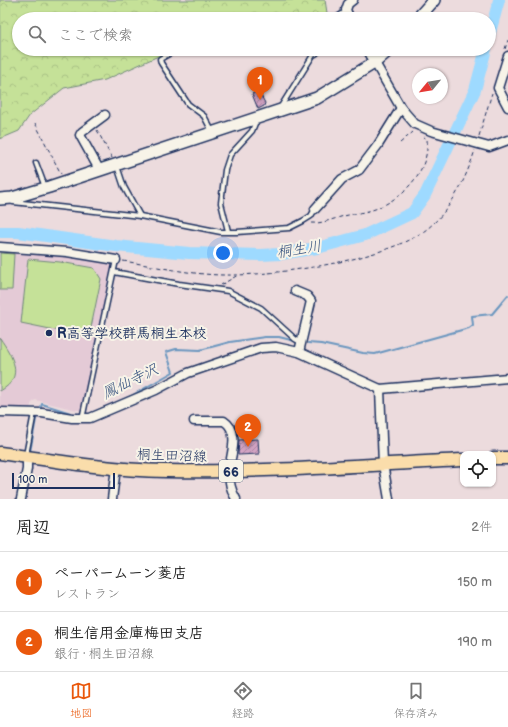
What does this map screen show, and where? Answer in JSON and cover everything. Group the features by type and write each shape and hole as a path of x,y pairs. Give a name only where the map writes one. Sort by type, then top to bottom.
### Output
{"main road":[{"name":"桐生田沼線","path":"0,453 116,468 164,471 229,471 460,460"},
{"path":"496,458 508,458"}],"street":[{"path":"347,12 346,10 348,4 353,0"},
{"path":"423,12 434,0"},
{"path":"507,52 498,88 508,107"},
{"path":"371,56 401,108 410,120 431,131 489,147 508,140"},
{"path":"0,199 12,198 100,171 115,163 213,133 317,98 381,56"},
{"path":"315,209 342,180 359,170 378,145 401,108"},
{"path":"100,171 80,138 82,132 106,115"},
{"path":"0,247 67,252 116,260"},
{"path":"295,291 307,296 311,301 299,352"},
{"path":"0,412 34,413 82,419 96,416 156,390 188,372 261,348 276,347 299,352 380,389 508,378"},
{"path":"380,389 383,464 389,499"},
{"path":"194,421 220,420 228,423 234,448 229,471 230,486 236,499"},
{"path":"21,499 27,469 27,457"},
{"path":"112,499 116,468"}],"lane":[{"path":"165,56 160,59 161,63 188,104 204,116 213,133"},
{"path":"277,111 313,56"},
{"path":"228,231 221,203 225,170 230,155 252,131 257,118"},
{"path":"36,163 46,188"},
{"path":"115,163 124,187 137,207 140,216"},
{"path":"0,199 140,216 215,231 237,232 289,228 311,216 315,209"},
{"path":"82,419 116,260"},
{"path":"114,272 179,284 228,290 250,301 302,343"},
{"path":"27,457 26,452 34,413"}],"path":[{"path":"507,52 508,40"},
{"path":"116,260 210,274 239,275 325,265 379,252 404,243 427,229 439,218 453,199 468,171 492,93"},
{"path":"35,123 65,182"},
{"path":"94,124 115,163"},
{"path":"400,143 414,132"},
{"path":"303,221 315,223 370,210 381,207 395,198 409,186 424,164 428,147 427,139 422,135"},
{"path":"216,288 239,275"}],"shaded area":[{"name":"R高等学校群馬桐生本校","path":"0,251 58,254 111,263 112,266 81,411 35,400 31,404 30,411 0,409"}],"green space":[{"path":"0,0 325,0 327,12 12,12 12,56 158,56 105,80 64,88 30,115 19,131 0,139"},
{"path":"0,253 14,254 12,290 0,290"},
{"path":"28,259 60,262 94,268 101,279 89,337 21,323"},
{"path":"0,338 12,359 15,373 13,379 8,385 0,391"}],"building":[{"path":"258,90 265,103 264,106 258,109 252,94"},
{"path":"258,439 259,454 238,455 239,440"}],"waterway":[{"name":"桐生川","path":"496,12 499,0"},
{"name":"桐生川","path":"0,232 18,232 116,246 189,253 260,255 281,254 317,248 365,235 412,213 425,195 475,90 484,56"},
{"name":"鳳仙寺沢","path":"308,343 375,354 469,328 473,325 472,316 492,314 508,295"},
{"name":"鳳仙寺沢","path":"105,408 131,396 173,372 166,352 176,349 200,350 230,342 265,337 279,337 295,341"},
{"name":"鳳仙寺沢","path":"41,407 42,404 77,415"},
{"name":"鳳仙寺沢","path":"30,452 36,419"},
{"name":"鳳仙寺沢","path":"25,499 30,475"}],"place":[{"name":"ペーパームーン菱店","path":"260,100"},
{"name":"R高等学校群馬桐生本校","path":"49,333"},
{"name":"桐生信用金庫梅田支店","path":"248,447"}]}
